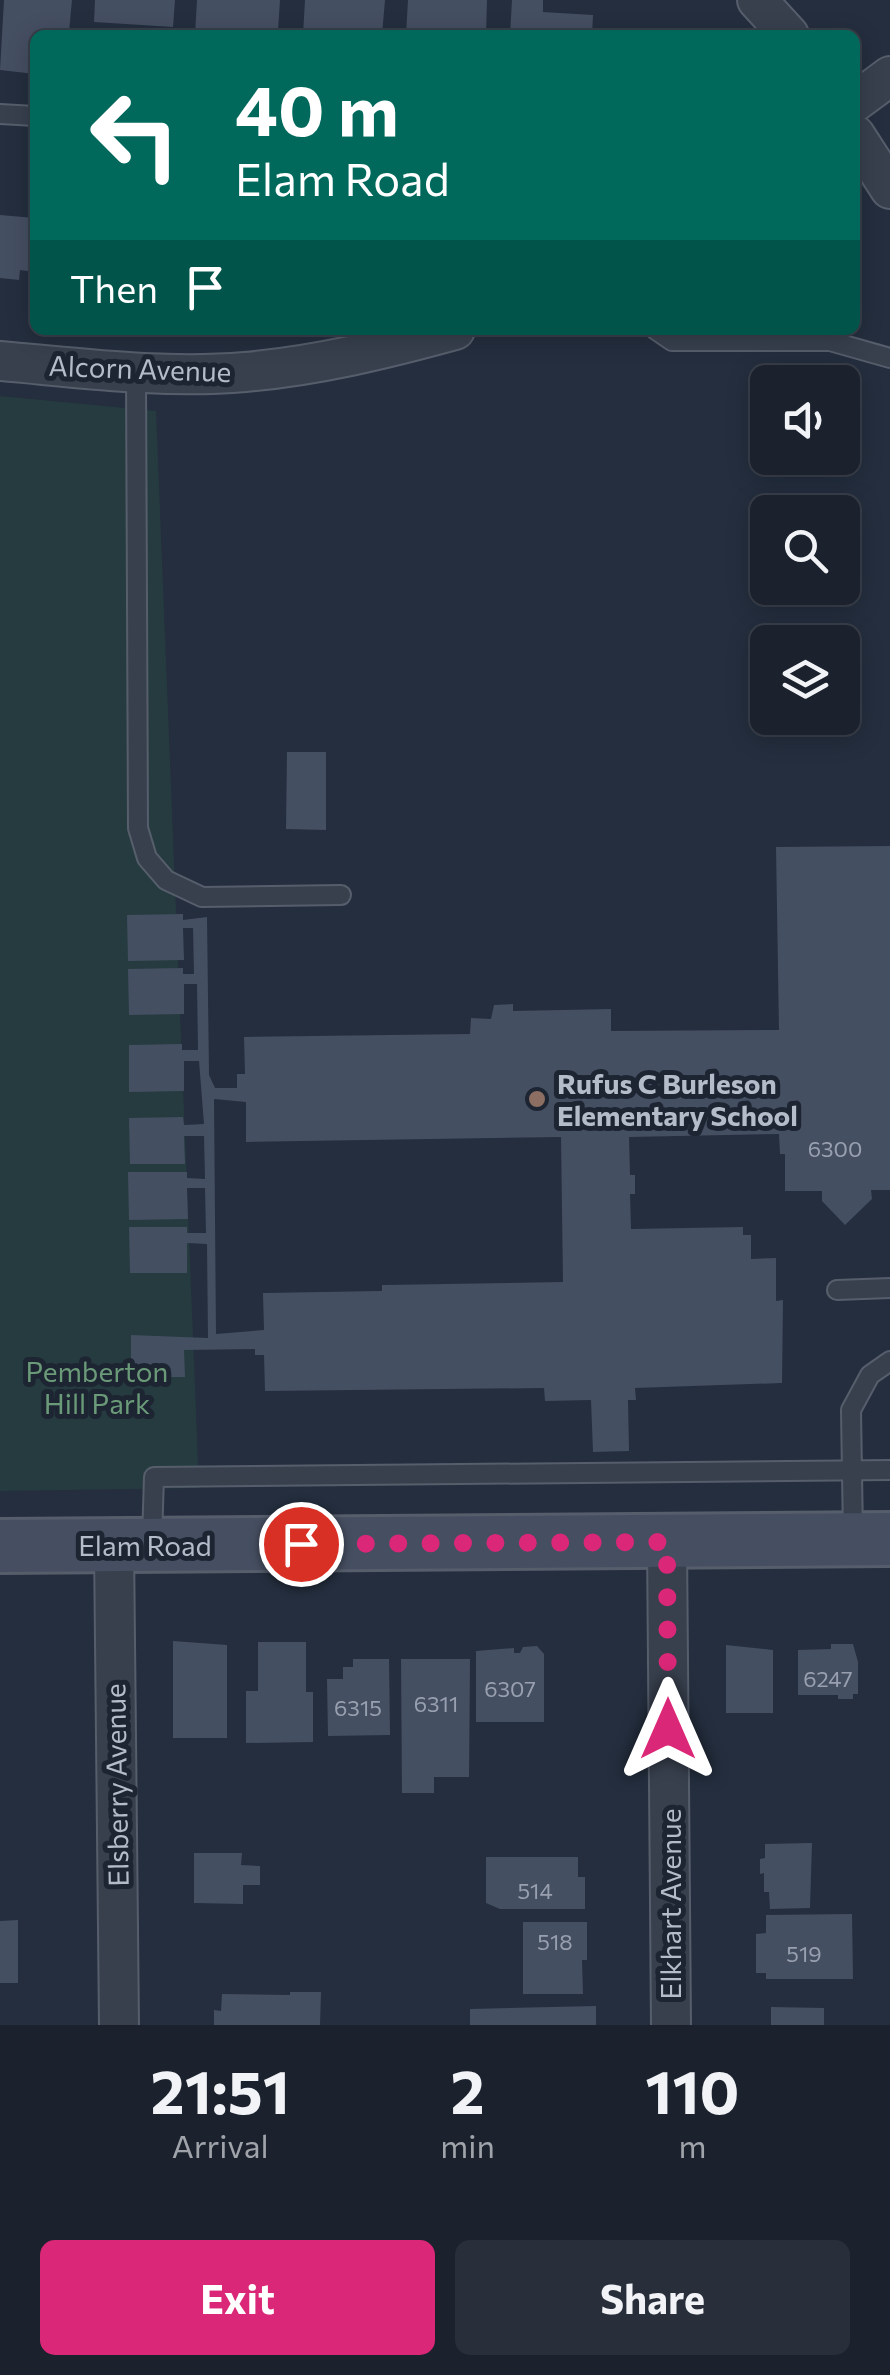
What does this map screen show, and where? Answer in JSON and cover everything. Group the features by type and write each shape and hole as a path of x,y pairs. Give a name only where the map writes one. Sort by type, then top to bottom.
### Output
{"street":[{"path":"758,0 784,30"},
{"path":"860,98 890,76"},
{"path":"860,144 890,189"},
{"name":"Alcorn Avenue","path":"0,360 136,373 260,370 398,346 437,335"},
{"name":"Elam Road","path":"0,1546 871,1539"},
{"name":"Elkhart Avenue","path":"667,1542 670,2025"},
{"name":"Elsberry Avenue","path":"118,2025 133,1545"}],"lane":[{"path":"0,114 30,116"},
{"path":"663,335 672,341 830,341 890,358"},
{"path":"136,373 138,828 147,858 166,880 202,898 341,895"},
{"path":"837,1290 890,1288"},
{"path":"871,1539 852,1470 852,1410 870,1375 890,1362"},
{"path":"133,1545 154,1477 890,1470"}],"green space":[{"name":"Pemberton Hill Park","path":"0,396 156,411 199,1488 0,1491"}],"building":[{"path":"4,0 72,0 69,30 30,30 30,73 0,70"},
{"path":"95,0 175,0 173,27 94,22"},
{"path":"197,0 280,0 278,30 195,30"},
{"path":"305,0 385,0 382,30 303,30"},
{"path":"408,0 487,0 486,30 406,30"},
{"path":"512,0 543,0 543,12 593,15 592,30 510,30"},
{"path":"0,215 30,218 30,271 20,270 19,280 0,278"},
{"path":"287,752 326,752 326,830 286,829"},
{"path":"890,846 890,1190 871,1190 872,1199 845,1225 822,1201 822,1191 785,1191 785,1154 780,1154 779,1134 629,1137 630,1175 635,1175 635,1194 630,1194 631,1229 743,1227 743,1235 751,1235 751,1259 776,1258 776,1301 783,1300 782,1383 635,1388 636,1400 628,1400 629,1451 593,1452 591,1400 545,1401 544,1388 265,1391 264,1355 255,1355 255,1349 184,1350 185,1377 131,1377 131,1335 208,1338 207,1244 187,1243 187,1273 130,1273 129,1227 187,1227 187,1233 206,1233 205,1188 187,1188 188,1219 129,1220 128,1172 187,1172 187,1178 205,1179 204,1136 184,1136 185,1164 130,1164 129,1118 183,1117 184,1125 204,1124 199,1061 184,1061 184,1091 129,1092 129,1045 182,1044 182,1050 198,1050 197,984 184,984 184,1014 129,1015 128,969 183,968 183,974 194,974 193,928 183,928 184,960 128,961 127,915 183,914 183,920 207,917 209,1075 215,1088 237,1088 237,1074 245,1074 244,1037 470,1034 471,1018 491,1019 494,1005 513,1004 513,1011 611,1009 611,1031 779,1030 776,847","holes":["214,1099 246,1102 246,1142 561,1137 563,1282 382,1285 382,1291 263,1293 264,1330 216,1334"]},
{"path":"173,1641 227,1645 227,1738 173,1738"},
{"path":"258,1642 306,1642 306,1692 313,1692 313,1742 246,1743 246,1691 258,1691"},
{"path":"831,1644 853,1644 858,1662 858,1694 853,1694 853,1699 798,1695 798,1650 831,1649"},
{"path":"726,1645 773,1650 773,1713 726,1713"},
{"path":"537,1646 544,1654 544,1722 476,1722 476,1651 514,1648 514,1653 520,1653 523,1647"},
{"path":"353,1659 389,1659 390,1735 328,1736 327,1679 343,1679 343,1667 353,1667"},
{"path":"401,1659 470,1659 469,1777 434,1777 434,1793 402,1793"},
{"path":"812,1843 810,1908 770,1909 769,1892 764,1892 764,1873 760,1874 765,1844"},
{"path":"194,1853 242,1853 241,1865 260,1866 260,1885 243,1885 243,1904 194,1903"},
{"path":"486,1857 578,1857 578,1877 585,1877 585,1909 500,1909 486,1903"},
{"path":"852,1914 853,1979 766,1979 766,1973 756,1973 756,1934 766,1933 766,1915"},
{"path":"18,1920 18,1983 0,1983 0,1921"},
{"path":"523,1922 587,1922 583,1994 523,1994"},
{"path":"321,1992 320,2025 214,2025 214,2010 221,2011 222,1994"},
{"path":"596,2006 596,2025 470,2025 470,2009"},
{"path":"771,2007 824,2008 824,2025 771,2025"}],"place":[{"name":"Rufus C Burleson Elementary School","path":"537,1099"}],"route":[{"path":"301,1544 667,1542 668,1729"}]}
